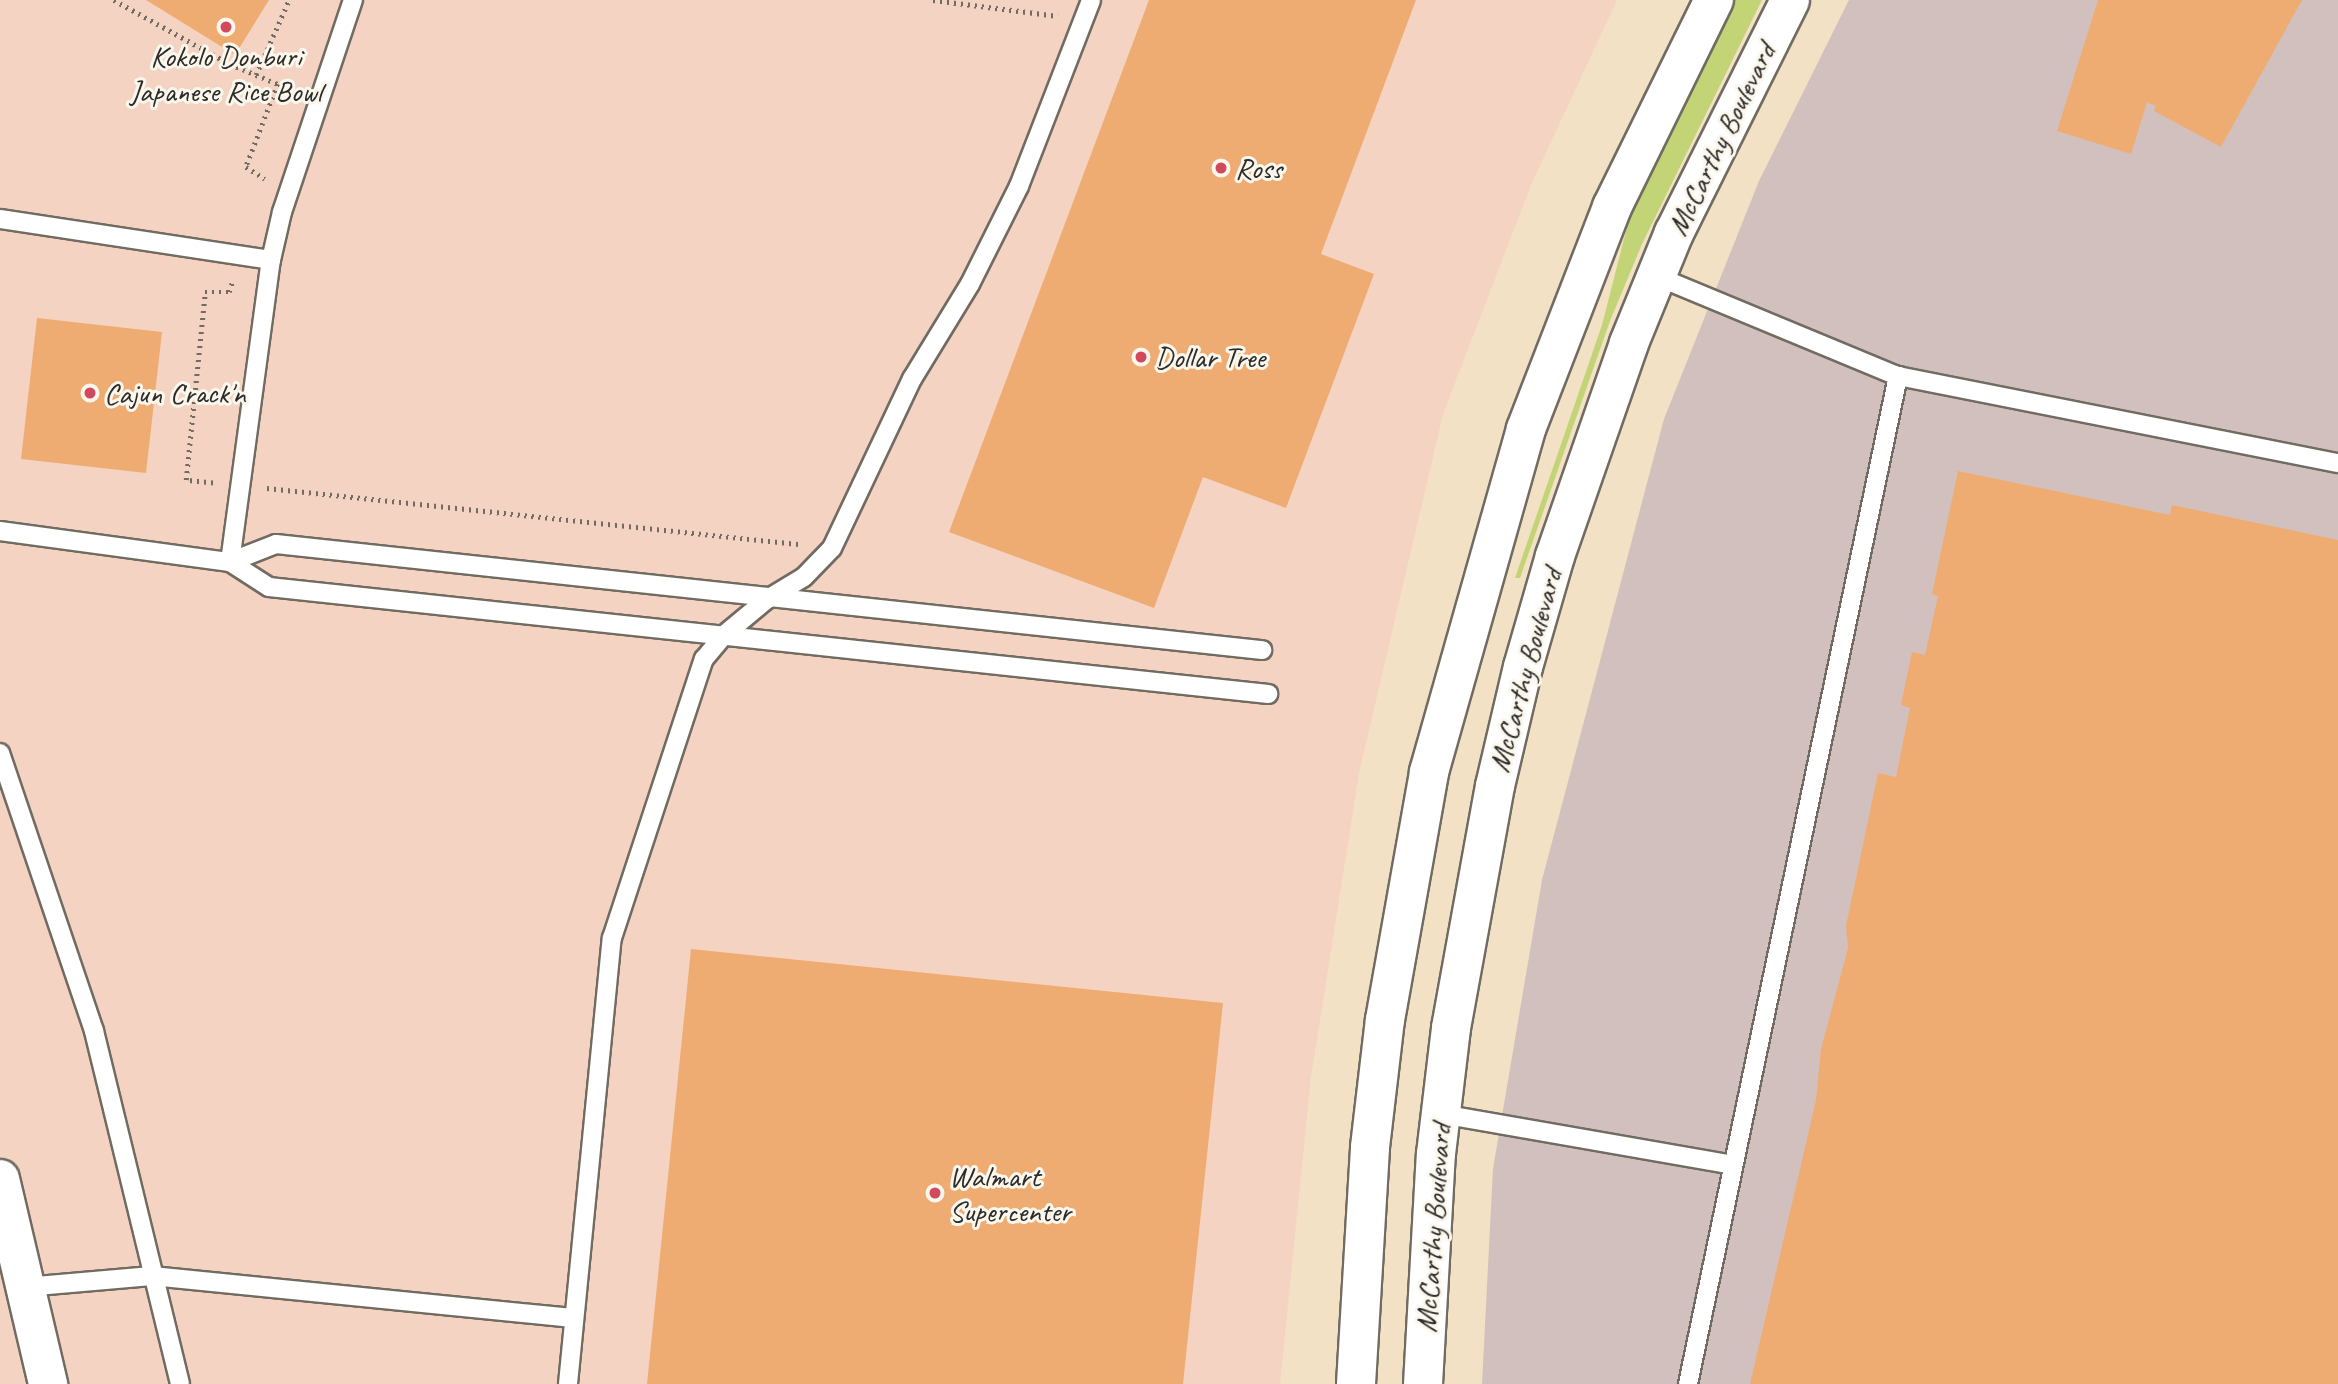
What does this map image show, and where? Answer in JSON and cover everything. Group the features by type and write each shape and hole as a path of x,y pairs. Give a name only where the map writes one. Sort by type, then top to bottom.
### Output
{"main road":[{"path":"1356,1384 1359,1286 1377,1084 1429,772 1526,429 1612,206 1714,0"},
{"name":"McCarthy Boulevard","path":"1423,1384 1441,1114 1471,908 1523,667 1589,451 1656,276 1725,125 1790,0"},
{"path":"0,1179 48,1384"}],"lane":[{"path":"230,562 271,260 282,212 353,0"},
{"path":"569,1384 573,1318 612,938 704,659 724,635 766,600 804,577 832,548 912,379 970,284 1019,186 1091,0"},
{"path":"0,219 271,260"},
{"path":"1656,276 1898,376 2338,463"},
{"path":"1688,1384 1898,376"},
{"path":"0,531 230,562 270,587 1268,694"},
{"path":"230,562 276,544 766,600 1262,650"},
{"path":"0,753 94,1031 180,1384"},
{"path":"1441,1114 1733,1165"},
{"path":"25,1287 152,1276 573,1318"}],"path":[{"path":"114,0 278,84 246,167 267,180 263,193"},
{"path":"256,75 289,0"},
{"path":"933,0 1083,21"},
{"path":"242,256 229,292 205,292 186,480 832,548"}],"shaded area":[{"path":"0,0 1617,0 1531,185 1443,414 1359,773 1311,1077 1280,1384 0,1384"},
{"path":"1849,0 2338,0 2338,1384 1482,1384 1493,1169 1542,880 1664,419 1759,181"}],"green space":[{"path":"1732,0 1762,0 1642,244 1610,321 1520,578 1515,578 1602,325 1635,196"}],"building":[{"path":"146,0 269,0 235,55"},
{"path":"1149,0 1416,0 1321,254 1374,274 1286,508 1203,477 1154,608 949,532"},
{"path":"2098,0 2302,0 2221,147 2154,111 2156,106 2147,102 2131,154 2057,131"},
{"path":"37,318 162,332 146,473 21,459"},
{"path":"1958,471 2170,515 2172,505 2338,540 2338,1384 1750,1384 1816,1100 1821,1049 1848,948 1846,926 1878,773 1896,777 1910,708 1901,705 1912,652 1925,655 1938,596 1932,594"},
{"name":"Walmart Supercenter","path":"691,949 1223,1003 1183,1384 647,1384"}],"place":[{"name":"Kokolo Donburi Japanese Rice Bowl","path":"226,27"},
{"name":"Ross","path":"1221,168"},
{"name":"Dollar Tree","path":"1141,357"},
{"name":"Cajun Crack'n","path":"90,393"},
{"name":"Walmart Supercenter","path":"935,1193"}]}
